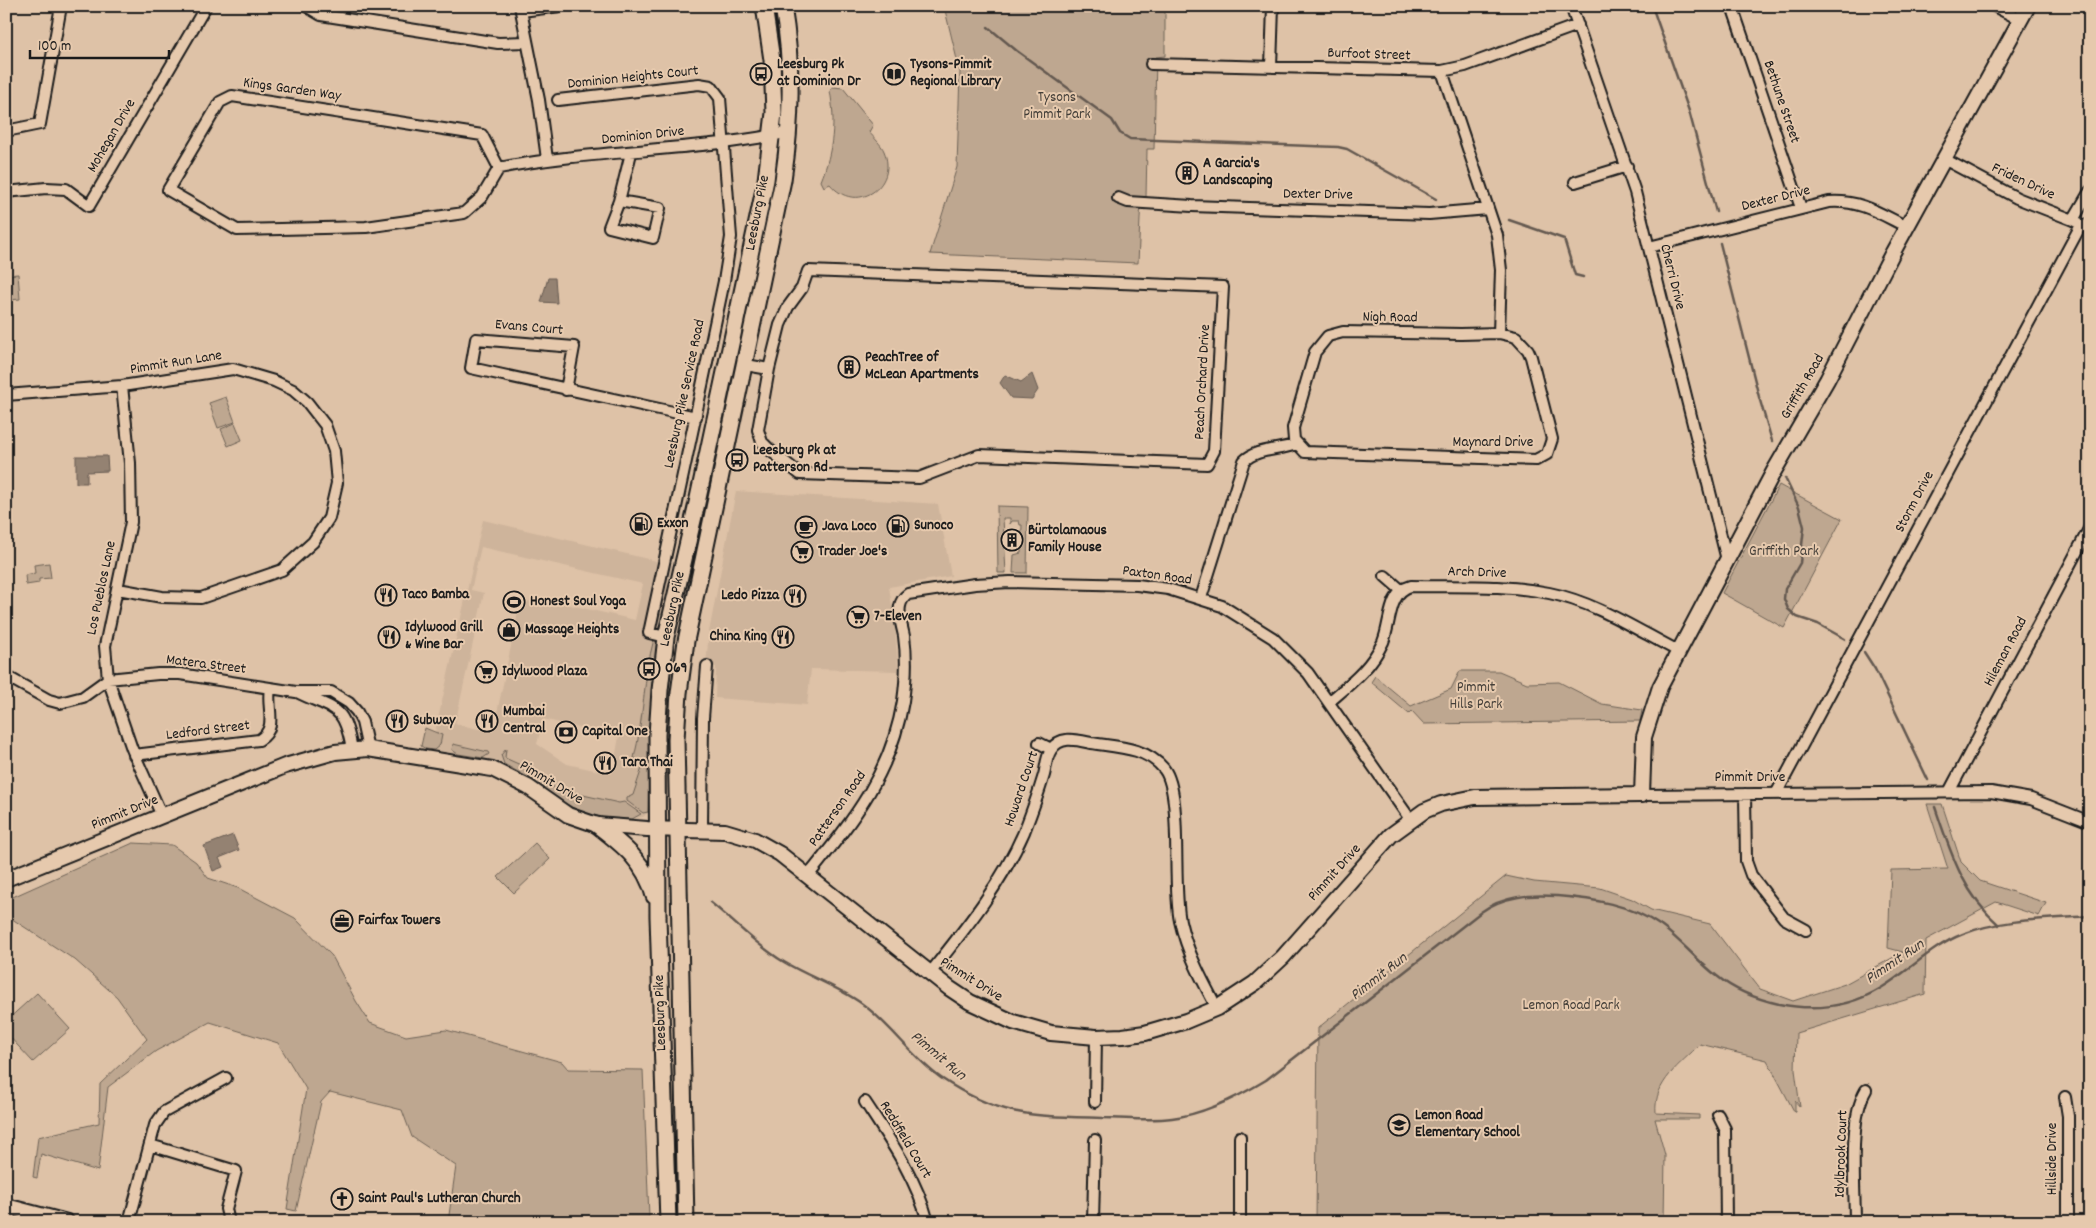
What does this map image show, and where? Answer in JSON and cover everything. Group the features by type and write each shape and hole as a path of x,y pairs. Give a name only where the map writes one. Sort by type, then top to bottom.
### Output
{"main road":[{"name":"Leesburg Pike","path":"668,1222 658,917 657,735 666,637 711,439 766,180 772,136 772,60 764,6"},
{"name":"Leesburg Pike","path":"686,1222 676,739 679,693 686,641 746,364 783,180 790,132 790,59 783,6"},
{"path":"597,825 635,857 645,872 652,888 658,917"}],"street":[{"path":"6,131 40,124 61,6"},
{"path":"202,6 206,7"},
{"path":"306,6 321,15 498,43 527,42"},
{"path":"547,159 539,100 521,9 560,6"},
{"path":"1271,67 1273,6"},
{"name":"Cherri Drive","path":"1571,6 1627,166 1727,560"},
{"name":"Bethune Street","path":"1732,6 1801,208"},
{"path":"1994,6 2020,20"},
{"name":"Griffith Road","path":"1642,795 1642,760 1647,726 1660,687 2028,6"},
{"name":"Mohegan Drive","path":"6,192 46,188 66,190 89,206 206,7"},
{"name":"Burfoot Street","path":"1151,64 1442,71 1474,62 1578,25"},
{"path":"1442,71 1500,249 1499,333"},
{"name":"Dominion Heights Court","path":"558,100 699,84 711,86 720,98 725,142"},
{"name":"Kings Garden Way","path":"232,96 482,135 499,168 482,197 464,214 366,226 237,230 168,190 220,102 232,96"},
{"name":"Dominion Drive","path":"499,168 547,159 631,153 772,136 790,132"},
{"name":"Leesburg Pike Service Road","path":"666,637 649,633 696,417 724,281 731,237 725,142"},
{"path":"619,200 660,208 653,238 609,227 619,200 631,153"},
{"name":"Friden Drive","path":"1944,159 2016,198 2082,225"},
{"path":"1575,182 1627,166"},
{"name":"Storm Drive","path":"1776,794 2082,225 2090,191"},
{"name":"Dexter Drive","path":"1118,198 1128,202 1192,206 1429,214 1488,209"},
{"name":"Dexter Drive","path":"1649,247 1829,202 1854,202 1907,227"},
{"name":"Peach Orchard Drive","path":"808,271 1224,287 1214,450 1207,464 979,455 919,478 800,474 762,442 758,430 769,369 780,326 788,307 802,288 808,271"},
{"name":"Nigh Road","path":"1296,444 1292,435 1293,428 1315,352 1328,336 1343,332 1499,333"},
{"name":"Maynard Drive","path":"1296,444 1310,453 1536,460 1544,457 1551,447 1552,439 1531,357 1528,350 1516,337 1499,333"},
{"name":"Evans Court","path":"566,390 574,347 476,339 471,368 566,390 696,417"},
{"path":"746,364 769,369"},
{"name":"Pimmit Run Lane","path":"6,395 122,386 233,369 274,381 292,390 307,402 325,425 334,451 337,483 329,518 312,542 282,570 201,598 162,597 118,589"},
{"name":"Los Pueblos Lane","path":"122,386 130,463 131,522 105,646 108,679 134,755 162,816"},
{"path":"1201,598 1244,461 1257,452 1274,451 1296,444"},
{"name":"Hileman Road","path":"1949,792 2090,527"},
{"path":"1328,702 1353,682 1375,657 1388,627 1396,596 1401,590 1385,576"},
{"name":"Paxton Road","path":"918,592 976,584 1019,581 1136,585 1168,589 1201,598 1240,615 1273,638 1308,674 1410,819"},
{"name":"Arch Drive","path":"1401,590 1411,586 1549,592 1597,609 1678,651"},
{"name":"Patterson Road","path":"808,876 866,801 891,750 902,708 905,676 900,604 906,595 918,592"},
{"path":"702,830 703,718 707,666"},
{"name":"Matera Street","path":"108,679 180,674 296,692 331,692 349,703 362,722 368,749"},
{"path":"6,676 49,700 60,703 83,698 108,679"},
{"name":"Ledford Street","path":"134,755 259,740 267,735 272,726 268,700 270,688"},
{"name":"Matera Street","path":"296,692 337,710 345,719 352,750"},
{"name":"Howard Court","path":"930,973 980,909 1006,868 1034,808 1051,750 1056,744 1069,739 1133,750 1151,757 1164,770 1172,784 1174,799 1175,875 1180,921 1190,954 1217,1008"},
{"path":"1039,743 1051,750"},
{"name":"Pimmit Drive","path":"6,879 285,766 318,755 368,749 492,769 528,787 552,807 597,825 725,831 756,840 780,854 930,973 970,1002 1013,1022 1051,1033 1096,1037 1123,1036 1186,1022 1217,1008 1255,983 1283,957 1391,835 1410,819 1440,804 1475,797 1949,792 2013,794 2031,798 2090,822"},
{"path":"1745,794 1746,861 1751,876 1784,918 1806,930"},
{"path":"1094,1102 1096,1037"},
{"path":"129,1222 156,1125 164,1112 226,1078"},
{"name":"Idylbrook Court","path":"1855,1222 1856,1117 1866,1090"},
{"name":"Hillside Drive","path":"2065,1097 2069,1124 2068,1222"},
{"name":"Reddfield Court","path":"865,1102 905,1165 924,1206 928,1222"},
{"path":"1718,1115 1725,1128 1726,1222"},
{"path":"1240,1137 1240,1222"},
{"path":"1093,1222 1095,1140"},
{"path":"150,1145 236,1171 226,1209 229,1222"},
{"path":"6,1206 67,1222"}],"shaded area":[{"path":"548,278 555,278 557,303 541,302"},
{"path":"1032,374 1038,390 1032,399 1011,398 1000,383 1005,375 1021,382"},
{"path":"76,456 107,456 108,471 87,472 87,483 76,483"},
{"path":"736,491 938,504 951,576 889,587 895,623 898,671 811,669 807,705 715,698 716,667 706,665 709,632"},
{"name":"Idylwood Plaza","path":"483,520 673,565 656,641 646,735 649,812 643,817 628,820 590,815 568,806 527,777 497,761 431,750","holes":["481,547 643,584 635,620 535,597 519,608 493,732 455,724 484,593 471,590","543,719 619,737 612,774 567,764 537,744"]},
{"path":"233,835 239,850 219,858 223,867 213,871 204,846"}],"green space":[{"name":"Tysons Pimmit Park","path":"944,6 1165,6 1165,56 1156,57 1154,149 1147,149 1146,197 1141,197 1138,263 930,254 957,167 960,72"},
{"path":"833,87 843,88 873,125 869,132 884,151 887,164 885,176 872,193 862,197 851,197 840,193 830,184 824,187 821,181 831,148 833,114 830,91"},
{"path":"18,274 20,299 10,300 7,275"},
{"path":"226,397 235,422 218,428 209,403"},
{"path":"235,423 242,440 228,446 221,429"},
{"name":"Griffith Park","path":"1779,485 1842,519 1784,628 1722,593"},
{"path":"997,506 1028,507 1027,573 1013,573 1014,555 1021,553 1022,525 1020,525 1019,521 1012,521 1010,524 1010,518 1003,518 1006,573 998,573"},
{"path":"49,563 51,578 39,579 39,583 26,585 25,575 35,573 34,565"},
{"path":"654,639 658,641 651,697 648,812 643,813 627,801 627,798 633,795 644,762 634,758"},
{"name":"Pimmit Hills Park","path":"1460,671 1499,671 1527,683 1559,682 1602,704 1642,710 1640,721 1424,724 1412,711 1409,714 1371,682 1375,676 1411,706 1451,689"},
{"path":"425,728 442,735 440,745 434,750 421,746"},
{"path":"453,744 488,752 489,754 483,758 458,754 452,750"},
{"path":"506,749 505,758 534,771 556,789 619,803 624,802 641,814 632,819 619,819 599,817 581,812 554,797 527,777 504,764 501,755"},
{"name":"Lemon Road Park","path":"1927,804 1942,804 1961,862 1980,881 2046,903 2039,916 1996,902 1926,940 1925,994 1796,1033 1795,1070 1800,1107 1795,1101 1795,1113 1767,1060 1700,1044 1670,1074 1659,1092 1656,1102 1656,1113 1699,1115 1699,1119 1655,1119 1665,1155 1664,1222 1316,1222 1318,1028 1506,876 1534,882 1600,888 1632,899 1651,910 1710,924 1760,989 1793,1001 1845,984 1903,952 1888,948 1891,870 1948,869"},
{"path":"133,843 172,845 196,862 208,878 238,888 295,918 332,956 370,1023 406,1036 446,1030 562,1062 568,1069 643,1070 649,1217 562,1216 561,1222 448,1222 456,1166 412,1137 402,1110 330,1092 321,1102 296,1211 287,1209 306,1089 278,1043 210,1022 156,1051 108,1087 98,1171 41,1154 37,1178 33,1177 38,1137 99,1123 100,1084 147,1039 117,997 75,960 6,915 6,900"},
{"path":"535,843 550,859 514,893 498,877"},
{"path":"37,993 70,1029 33,1062 6,1033 6,1021"}],"waterway":[{"path":"1652,6 1689,111 1716,212"},
{"path":"988,27 1017,51 1112,120 1120,133 1130,139 1338,147 1347,149 1436,199"},
{"path":"1509,220 1564,239 1575,275 1583,277"},
{"path":"1720,243 1772,441"},
{"path":"1785,478 1799,507 1804,527 1800,563 1785,589 1784,599 1788,609 1797,617 1818,624 1845,639"},
{"path":"1864,652 1875,669 1928,780"},
{"path":"1935,807 1952,855 1967,886 1976,900 1999,925"},
{"name":"Pimmit Run","path":"710,902 774,956 842,992 872,1011 930,1070 962,1091 982,1101 1001,1108 1038,1115 1147,1119 1164,1119 1197,1113 1244,1093 1266,1080 1481,912 1498,902 1517,897 1547,895 1584,899 1611,904 1637,912 1669,932 1710,970 1731,986 1754,997 1771,1002 1805,1007 1831,1006 1869,994 1881,988 1941,945 1978,929 2025,921 2090,916"}],"place":[{"name":"Leesburg Pk at Dominion Dr","path":"761,74"},
{"name":"Tysons-Pimmit Regional Library","path":"894,74"},
{"name":"A Garcia's Landscaping","path":"1187,173"},
{"name":"PeachTree of McLean Apartments","path":"849,367"},
{"name":"Leesburg Pk at Patterson Rd","path":"737,460"},
{"name":"Exxon","path":"641,524"},
{"name":"Sunoco","path":"898,526"},
{"name":"Java Loco","path":"806,527"},
{"name":"Bürtolamaous Family House","path":"1012,540"},
{"name":"Trader Joe's","path":"802,552"},
{"name":"Taco Bamba","path":"386,595"},
{"name":"Ledo Pizza","path":"795,596"},
{"name":"Honest Soul Yoga","path":"514,602"},
{"name":"7-Eleven","path":"858,617"},
{"name":"Massage Heights","path":"509,630"},
{"name":"Idylwood Grill & Wine Bar","path":"389,637"},
{"name":"China King","path":"783,637"},
{"name":"069","path":"649,669"},
{"name":"Idylwood Plaza","path":"486,672"},
{"name":"Subway","path":"397,721"},
{"name":"Mumbai Central","path":"487,721"},
{"name":"Capital One","path":"566,732"},
{"name":"Tara Thai","path":"605,763"},
{"name":"Fairfax Towers","path":"342,921"},
{"name":"Lemon Road Elementary School","path":"1399,1125"},
{"name":"Saint Paul's Lutheran Church","path":"342,1199"}]}
